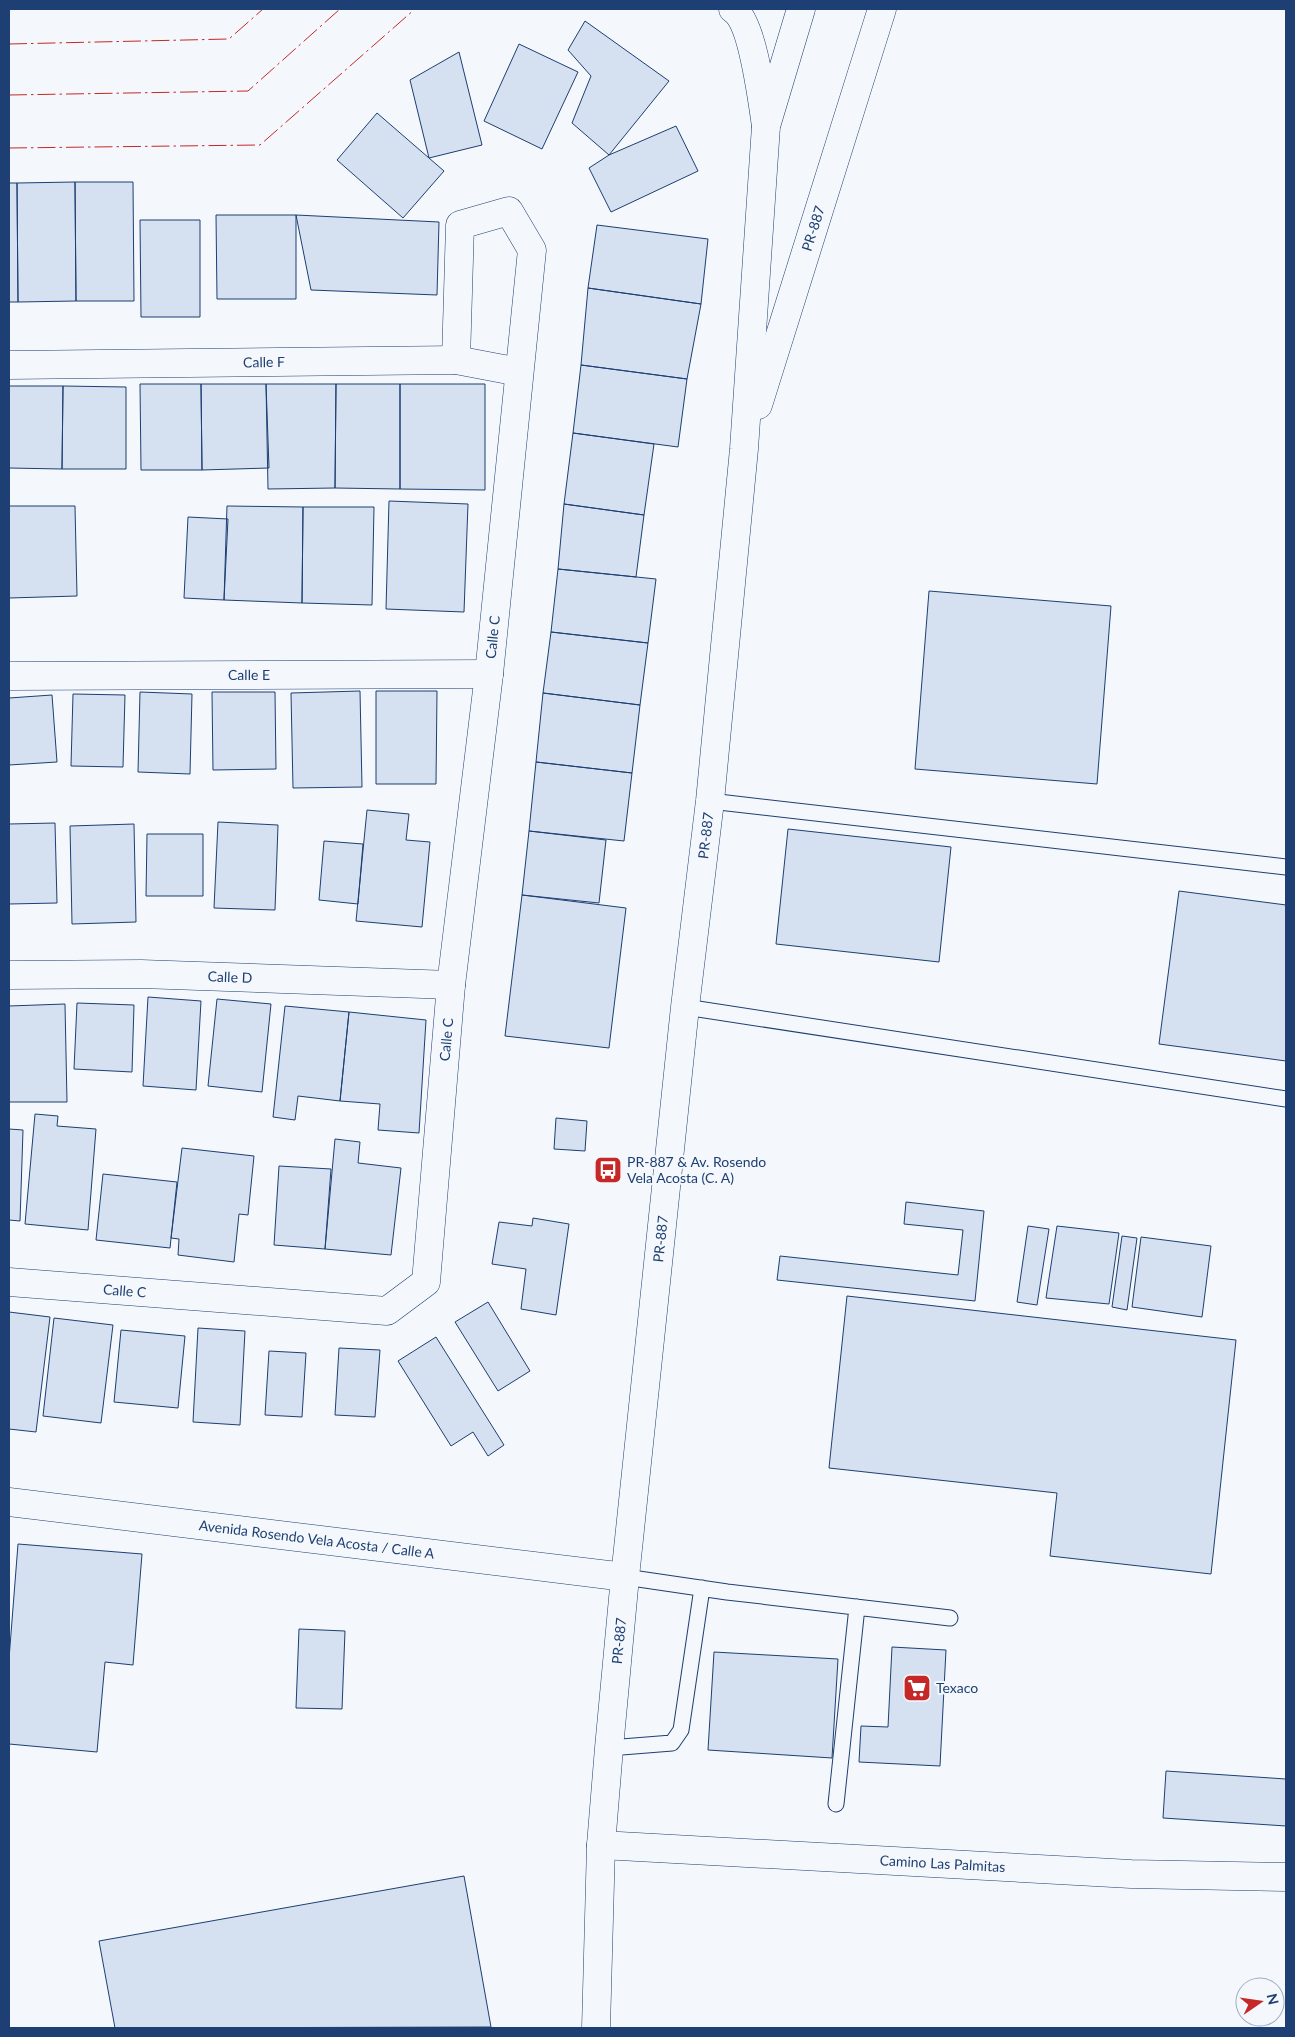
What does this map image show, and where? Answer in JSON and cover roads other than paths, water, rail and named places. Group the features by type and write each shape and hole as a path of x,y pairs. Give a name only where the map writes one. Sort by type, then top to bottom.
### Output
{"main road":[{"path":"733,9 738,12 747,28 766,126"},
{"name":"PR-887","path":"596,2028 601,1845 609,1748 625,1577 685,1008 710,801 744,449 766,126 801,9"},
{"name":"PR-887","path":"744,449 882,9"},
{"name":"Calle C","path":"9,1282 387,1311 426,1282 451,986 489,674 532,250 509,211 460,226 456,360"},
{"name":"Calle F","path":"9,365 456,360 519,372"},
{"name":"Calle E","path":"9,676 489,674"},
{"name":"Calle D","path":"9,975 141,974 451,986"},
{"name":"Avenida Rosendo Vela Acosta / Calle A","path":"9,1502 625,1577"},
{"name":"Camino Las Palmitas","path":"601,1845 1131,1874 1286,1877"}],"lane":[{"path":"710,801 1286,867"},
{"path":"685,1008 1286,1099"},
{"path":"625,1577 950,1618"},
{"path":"609,1748 672,1743 681,1730 702,1588"},
{"path":"836,1804 857,1607"}],"place":[{"name":"PR-887 & Av. Rosendo Vela Acosta (C. A)","path":"608,1170"},
{"name":"Texaco","path":"917,1688"}]}
